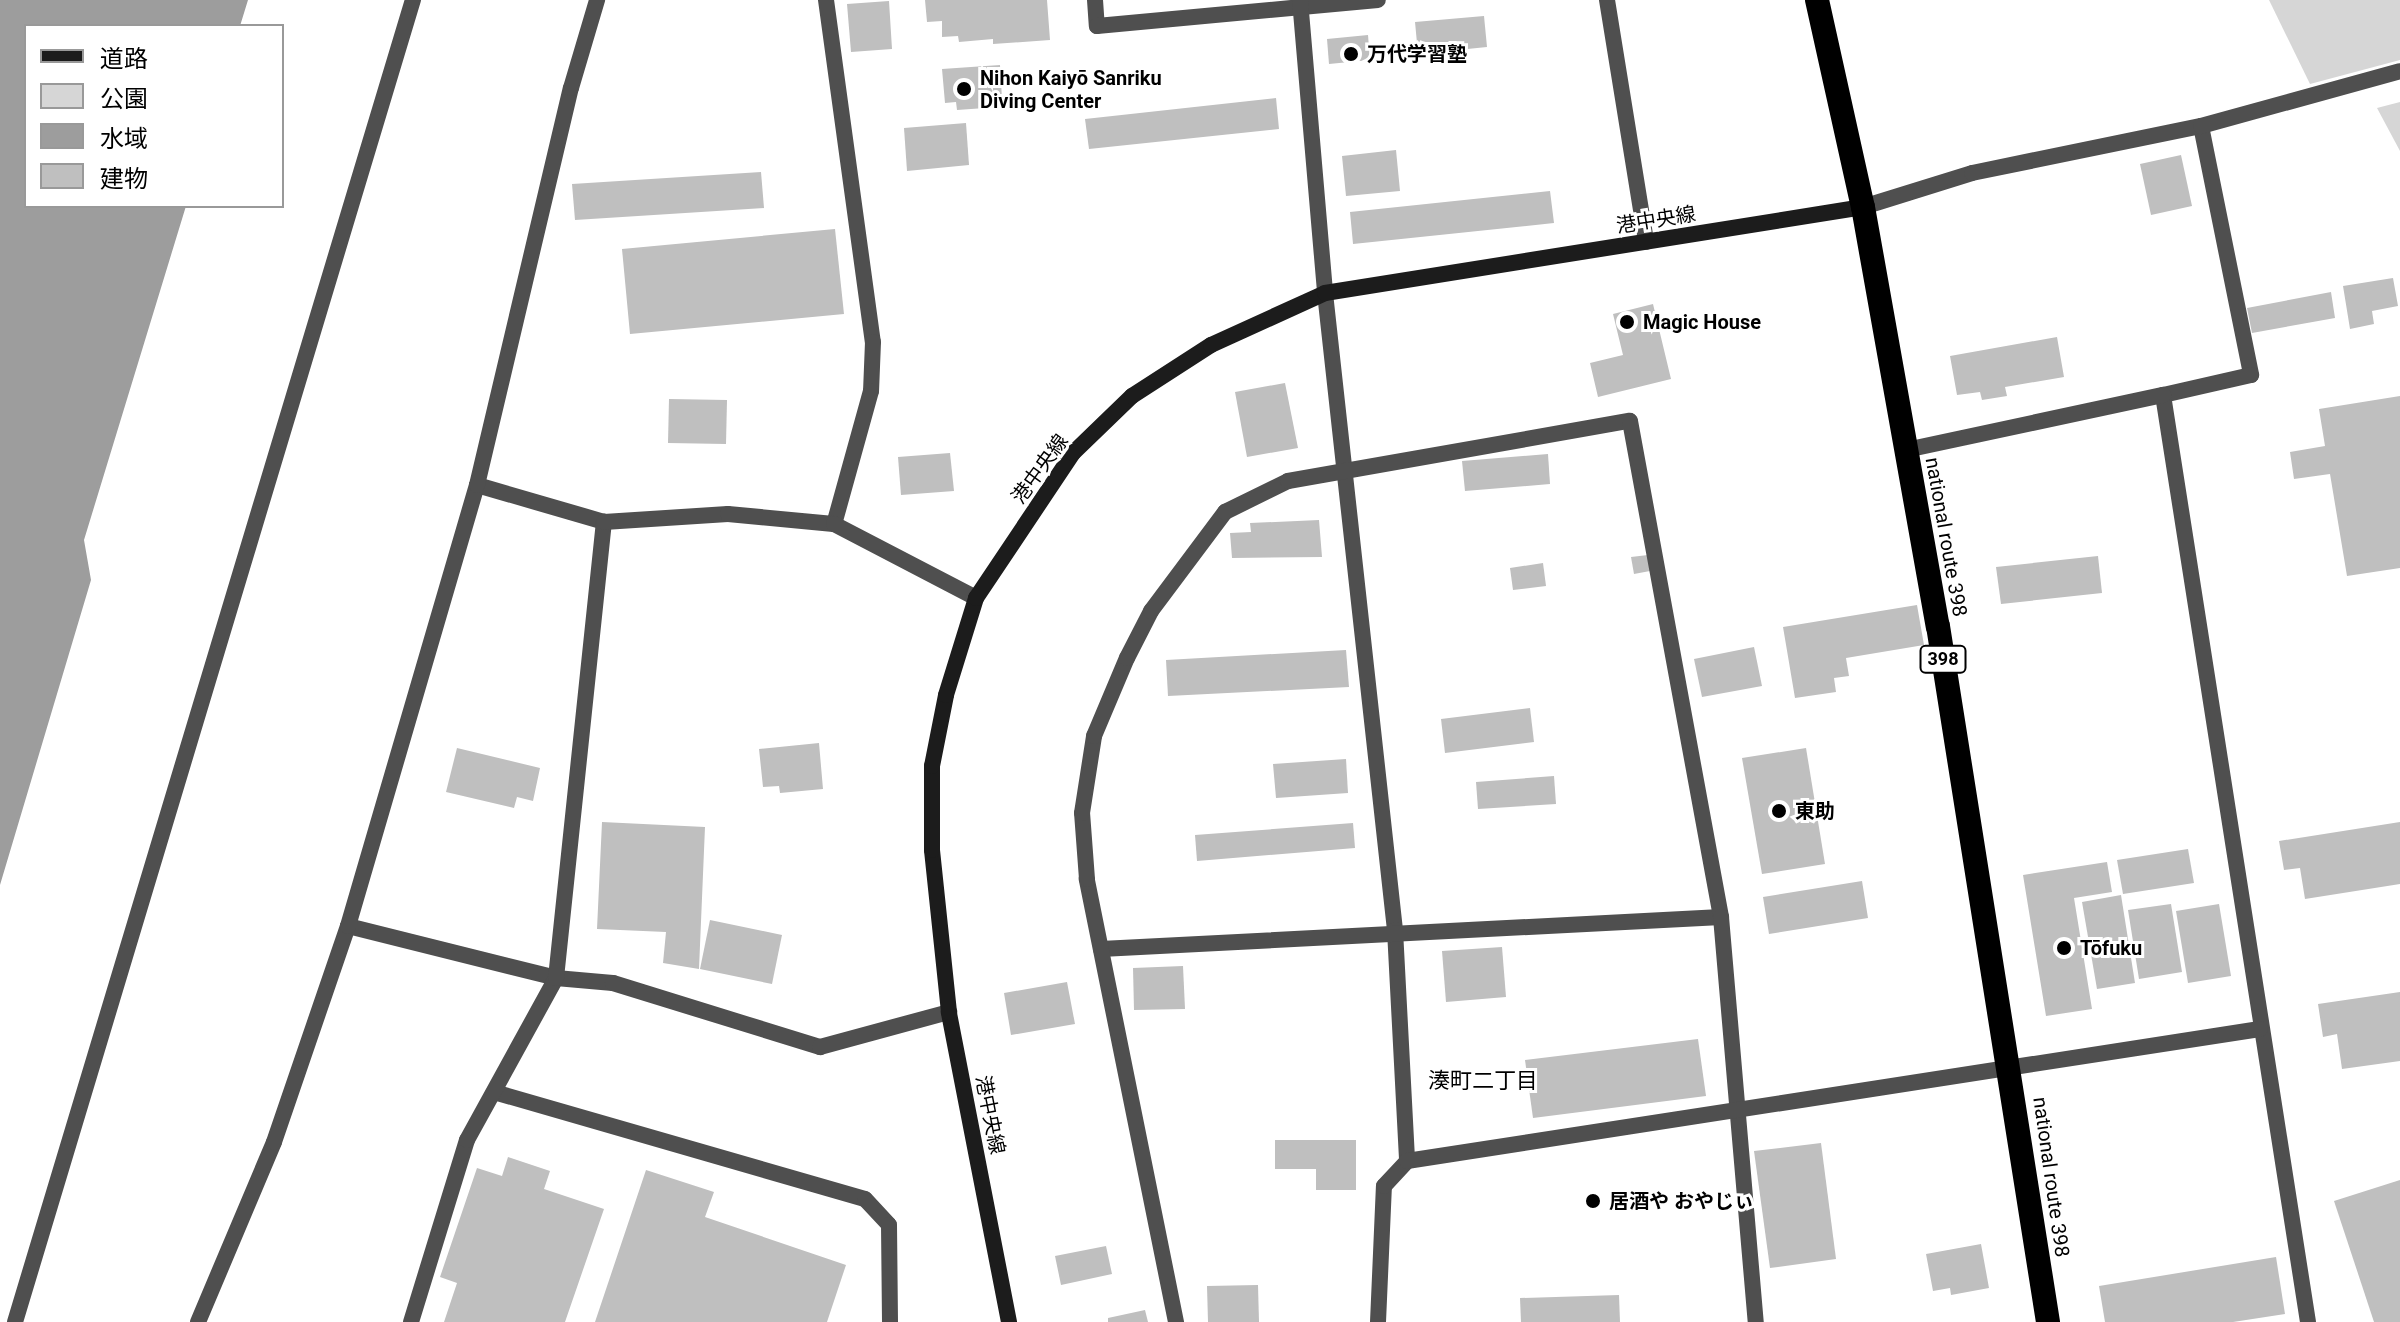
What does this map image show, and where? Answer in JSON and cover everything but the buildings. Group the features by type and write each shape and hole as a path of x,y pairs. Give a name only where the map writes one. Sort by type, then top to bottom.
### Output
{"highway":[{"name":"national route 398","path":"1817,0 1863,207 1906,450 2010,1067 2048,1322"}],"street":[{"path":"15,1322 413,0"},
{"path":"198,1322 274,1142 348,926 477,485 571,88 597,0"},
{"path":"826,0 873,342 871,391 834,524"},
{"path":"1095,0 1097,26 1300,4 1378,0"},
{"path":"1607,0 1646,242"},
{"path":"1300,4 1325,293 1395,930 1407,1161"},
{"path":"1863,207 1972,173 2201,126 2400,71"},
{"path":"1906,450 2251,375 2201,126"},
{"name":"港中央線","path":"1009,1322 949,1012 932,850 932,766 946,695 976,598 1073,453 1132,396 1211,345 1325,293 1863,207"},
{"path":"2163,395 2308,1322"},
{"path":"1176,1322 1087,879 1082,813 1094,736 1133,646 1151,611 1225,512 1288,481 1630,421 1721,917 1742,1109 1756,1322"},
{"path":"477,485 604,522 728,514 834,524 976,598"},
{"path":"411,1322 467,1140 556,978 604,522"},
{"path":"1101,949 1395,930 1721,917"},
{"path":"348,926 556,978 613,983 820,1047 949,1012"},
{"path":"1378,1322 1384,1186 1407,1161 2260,1029"},
{"path":"494,1092 865,1199 889,1225 890,1322"}],"green space":[{"path":"2269,0 2400,0 2400,60 2310,84"},
{"path":"2400,102 2400,151 2377,108"}],"water":[{"path":"0,0 248,0 241,24 24,24 24,208 185,208 84,540 91,580 0,885"}],"place":[{"name":"万代学習塾","path":"1351,54"},
{"name":"Nihon Kaiyō Sanriku Diving Center","path":"964,89"},
{"name":"Magic House","path":"1627,322"},
{"name":"東助","path":"1779,811"},
{"name":"Tōfuku","path":"2064,948"},
{"name":"居酒や おやじぃ","path":"1593,1201"}],"district":[{"name":"湊町二丁目","path":"1483,1081"}]}
